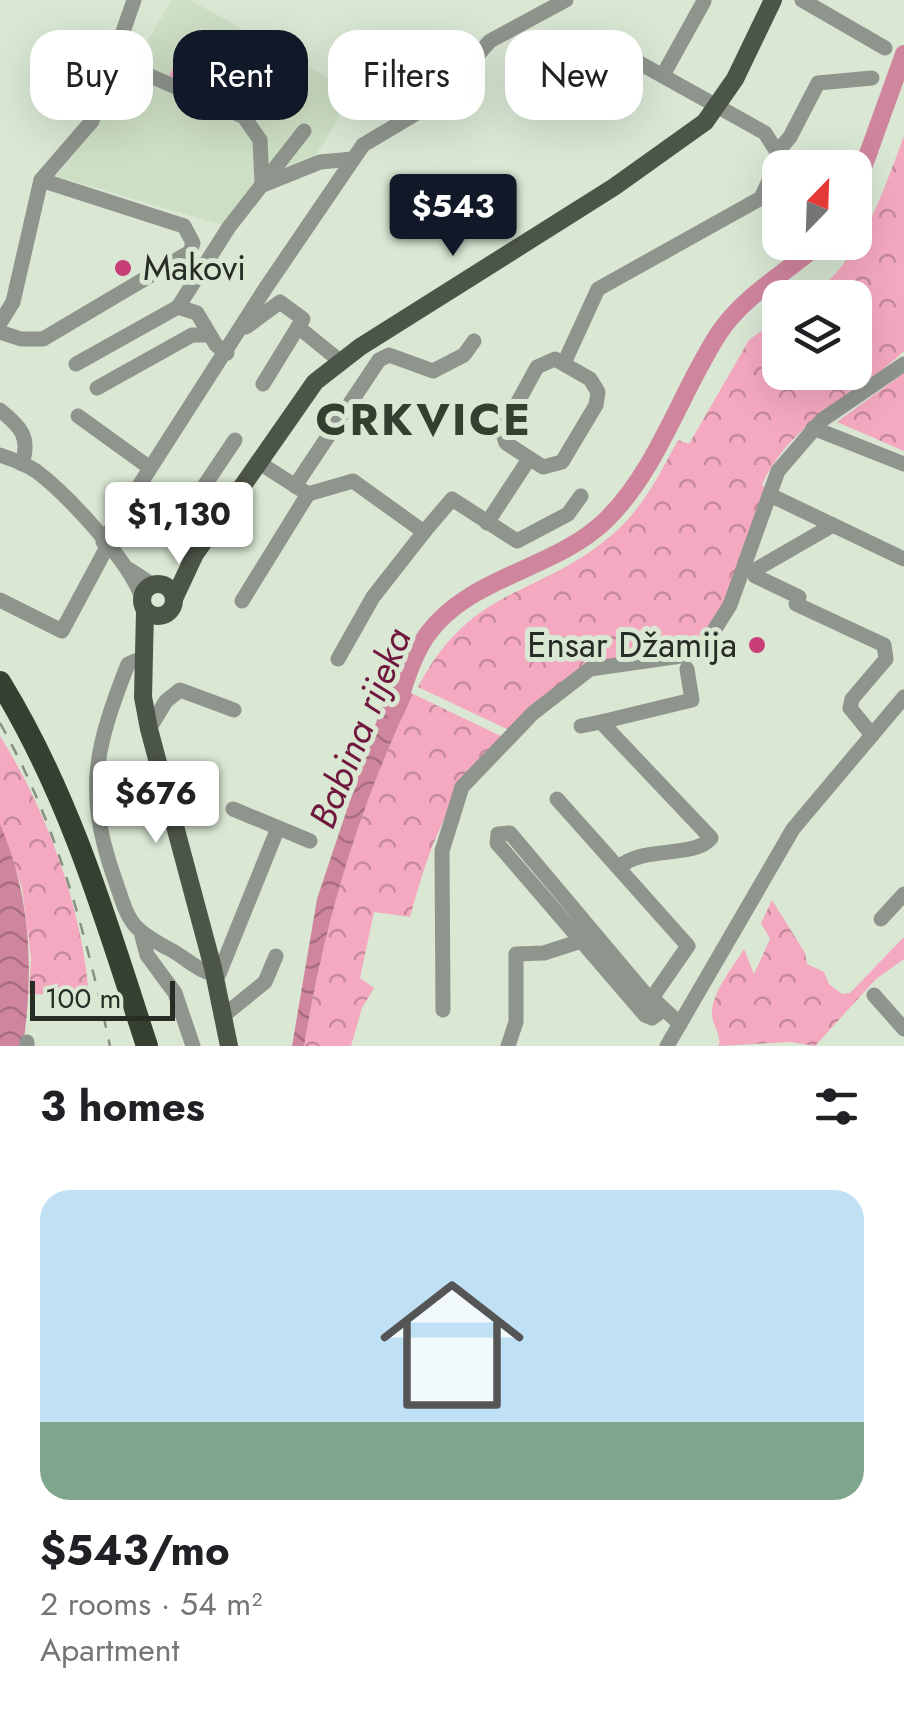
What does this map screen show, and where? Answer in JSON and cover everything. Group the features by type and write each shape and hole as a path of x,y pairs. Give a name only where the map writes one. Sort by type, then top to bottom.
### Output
{"highway":[{"path":"0,682 49,769 70,820 147,1046"},
{"path":"133,997 132,1019 139,1046"},
{"path":"133,997 148,1018 159,1046"}],"main road":[{"path":"153,599 174,599 190,563 315,382 340,362 614,187 705,122 720,104 773,0"},
{"path":"190,563 153,599 145,652 148,729 230,1046"}],"street":[{"path":"124,30 134,0"},
{"path":"0,600 62,631 119,514 353,158 372,139 438,101 490,41 566,0"},
{"path":"663,74 704,2"},
{"path":"813,3 885,48"},
{"path":"643,64 765,133 776,150"},
{"path":"153,77 244,117 260,140 260,185"},
{"path":"779,150 790,137 818,83 872,78"},
{"path":"0,323 12,302 40,180 92,120"},
{"path":"76,364 178,306 260,185 304,131"},
{"path":"260,185 320,162 353,158"},
{"path":"0,332 21,339 42,339 192,248 193,238 184,226 40,180"},
{"path":"565,361 598,289 762,196"},
{"path":"239,332 280,302 304,319 264,384"},
{"path":"178,306 198,312 209,334 227,353"},
{"path":"298,327 340,362"},
{"path":"96,388 192,335 209,334"},
{"path":"242,601 379,360 389,355 433,371 464,355 474,341"},
{"path":"555,359 565,361 595,384 596,405 562,462 544,468 529,459 506,444 504,424 537,368 555,359"},
{"path":"443,1010 442,851 462,787 532,713 590,669 688,655 703,648 730,605 778,471 813,428 904,364"},
{"path":"0,410 24,434 27,446 22,464"},
{"path":"78,416 150,468"},
{"path":"813,428 904,464"},
{"path":"222,514 198,496 235,440"},
{"path":"0,455 44,479 153,599"},
{"path":"486,522 529,459"},
{"path":"258,462 302,490 353,481 424,532"},
{"path":"119,514 156,538 187,494"},
{"path":"770,495 904,559"},
{"path":"338,659 373,597 452,500 517,541 568,514 581,496"},
{"path":"832,525 755,570 754,576 798,597 796,604 884,645 886,659 850,708 872,735"},
{"path":"145,652 128,664 99,741 94,778 102,840 130,922 142,936 214,975 219,974 278,828"},
{"path":"581,726 692,700 687,669"},
{"path":"148,729 166,700 180,690 234,710"},
{"path":"667,1046 793,829 904,697"},
{"path":"602,722 711,838 696,847 636,854 619,867"},
{"path":"557,799 688,946 652,998 658,1006"},
{"path":"233,809 310,842"},
{"path":"658,1006 652,1018 645,1015 497,843 501,832 510,833 658,1006 680,1024"},
{"path":"882,919 904,894"},
{"path":"142,936 148,954 175,993 193,1046"},
{"path":"508,1046 516,1022 516,954 544,953 581,941"},
{"path":"224,1016 265,982 276,956"},
{"path":"874,994 904,1028"}],"shaded area":[{"path":"172,0 190,0 244,30 173,30 173,120 308,120 308,66 328,77 328,120 338,120 308,167 259,187 229,227 56,176 100,120 153,120 153,32"}],"green space":[{"path":"904,136 904,351 872,377 872,280 829,280 846,260 872,260 872,216"},
{"path":"762,331 762,390 854,390 807,427 774,463 762,485 767,489 713,629 690,651 597,662 511,731 418,687 439,653 461,628 484,610 585,555 624,524 650,490 678,440 689,444 749,340"},
{"path":"904,373 904,451 837,422"},
{"path":"413,694 503,737 468,779 444,820 410,917 374,912 360,978 374,988 362,1008 351,1046 304,1046 322,954 346,866 375,781"},
{"path":"0,736 33,796 60,861 79,928 89,996 29,994 31,958 22,888 0,824"},
{"path":"772,900 805,953 807,964 824,972 829,984 842,994 850,993 904,937 904,959 876,979 815,1046 791,1042 719,1046 712,1015 715,998 744,949 754,974 770,939 761,923"}],"water":[{"path":"389,684 413,694 375,781 346,866 322,954 304,1046 292,1046 317,899"},
{"path":"0,824 18,879 27,934 23,1046 0,1046"}],"waterway":[{"name":"Babina rijeka","path":"869,150 904,54"},
{"name":"Babina rijeka","path":"395,712 417,653 445,615 488,586 584,538 623,501 729,319 798,260"}],"railway":[{"path":"0,723 54,840 91,962 110,1046"}],"place":[{"name":"Makovi","path":"123,268"},
{"name":"Ensar Džamija","path":"757,645"}],"district":[{"name":"CRKVICE","path":"424,419"}]}
